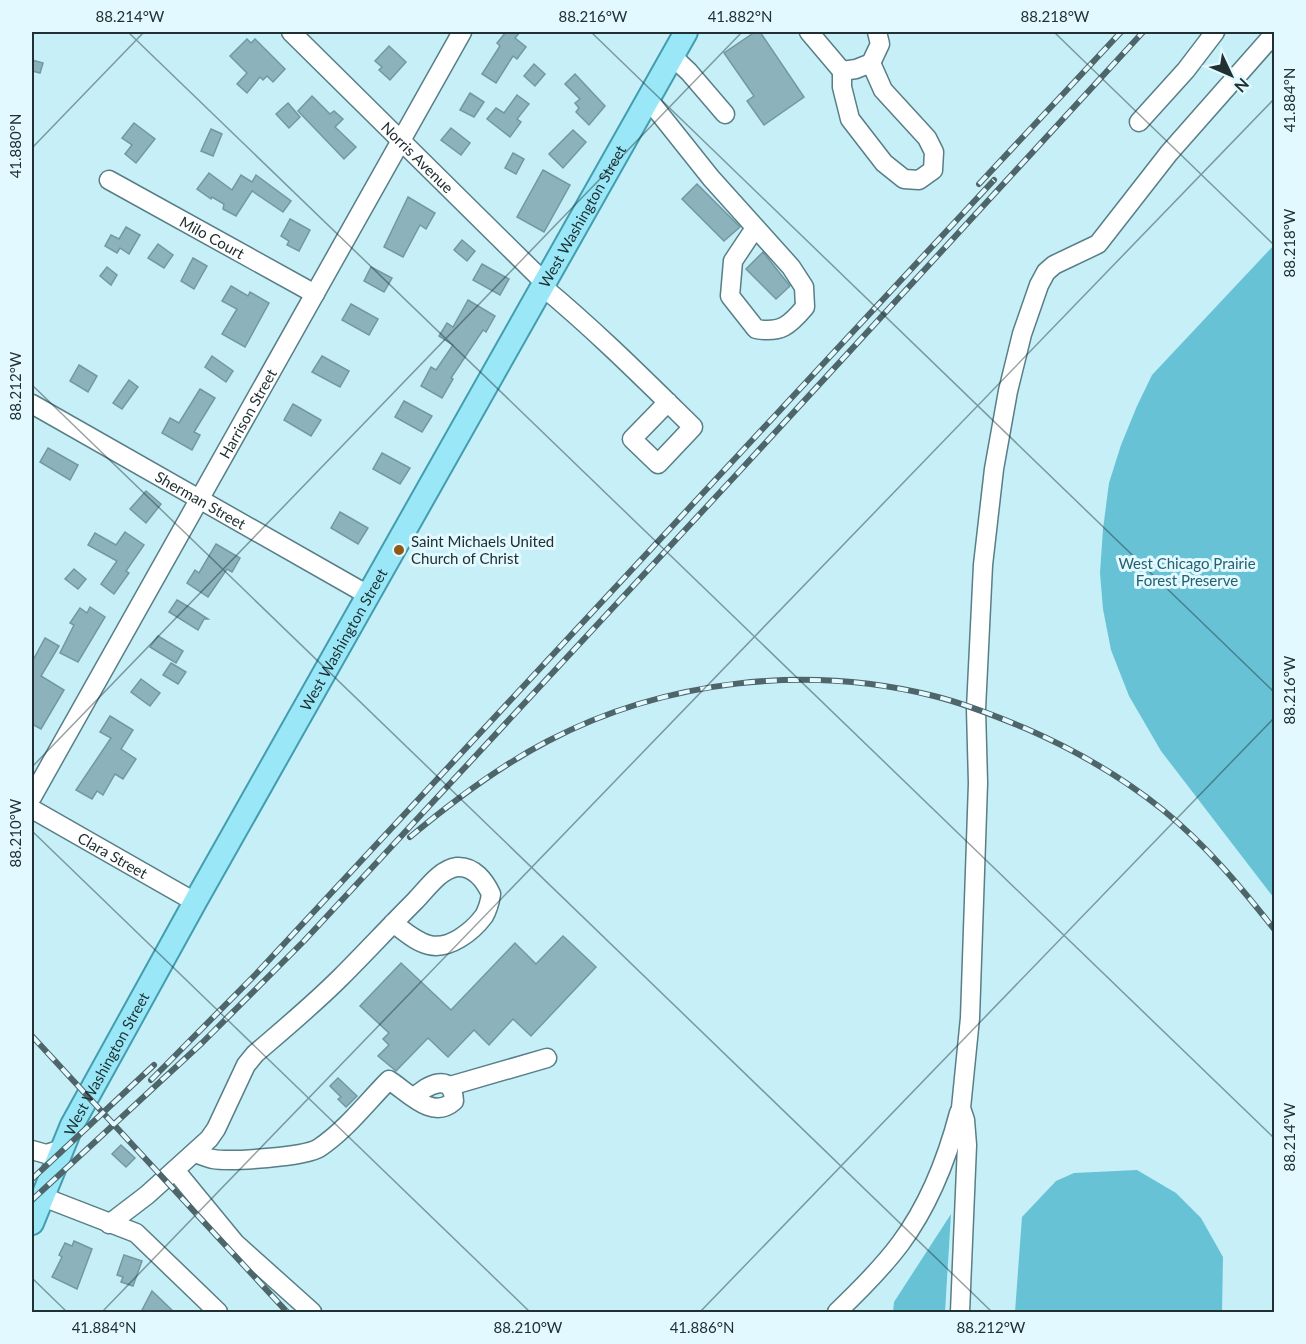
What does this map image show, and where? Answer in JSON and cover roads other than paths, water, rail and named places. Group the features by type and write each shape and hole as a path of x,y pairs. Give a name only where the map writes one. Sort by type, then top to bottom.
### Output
{"main road":[{"name":"West Washington Street","path":"32,1223 72,1125 195,902 686,32"}],"street":[{"name":"Norris Avenue","path":"291,32 544,285 668,402"},
{"name":"Harrison Street","path":"32,797 462,32"},
{"path":"808,32 842,71 842,87 850,119 884,163 904,179 919,180 933,170 934,152 927,138 883,90 871,63"},
{"path":"842,71 871,63 880,44 878,32"},
{"path":"1139,122 1186,70 1215,32"},
{"path":"837,1312 900,1244 922,1209 940,1173 961,1108 970,1018 978,783 976,709 983,565 994,469 1008,391 1039,285 1046,272 1061,260 1098,244 1168,153 1275,34"},
{"path":"672,56 689,72 724,114"},
{"path":"648,99 711,178 791,267 804,287 805,307 794,320 774,332 756,329 730,296 733,261 755,228"},
{"name":"Milo Court","path":"110,180 315,294"},
{"name":"Sherman Street","path":"32,404 368,595"},
{"name":"Clara Street","path":"32,809 195,902"},
{"path":"109,1224 147,1195 195,1153 216,1130 250,1060 339,979 393,923 440,875 456,867 467,869 477,874 486,883 491,894 484,916 460,938 443,947 418,941 393,923"},
{"path":"195,1153 213,1159 229,1160 308,1153 325,1144 389,1080 414,1098 435,1109 447,1107 454,1101 454,1092 450,1086 547,1058"},
{"path":"960,1312 966,1145 965,1120 961,1108"},
{"path":"32,1150 46,1154 62,1149"},
{"path":"175,1170 235,1243 312,1312"},
{"path":"43,1197 136,1233 218,1312"}],"railway":[{"path":"979,184 1121,32"},
{"path":"32,1200 202,1043 304,941 1143,32"},
{"path":"151,1080 256,974 994,180"},
{"path":"410,837 459,798 511,762 548,741 593,720 640,704 688,692 737,684 786,680 836,681 885,686 934,696 992,715 1063,746 1115,775 1163,810 1194,837 1222,866 1274,929"},
{"path":"32,1036 287,1312"},
{"path":"32,1179 154,1065"}],"place":[{"name":"Saint Michaels United Church of Christ","path":"399,550"}],"park label":[{"name":"West Chicago Prairie Forest Preserve","path":"1187,572"}]}
